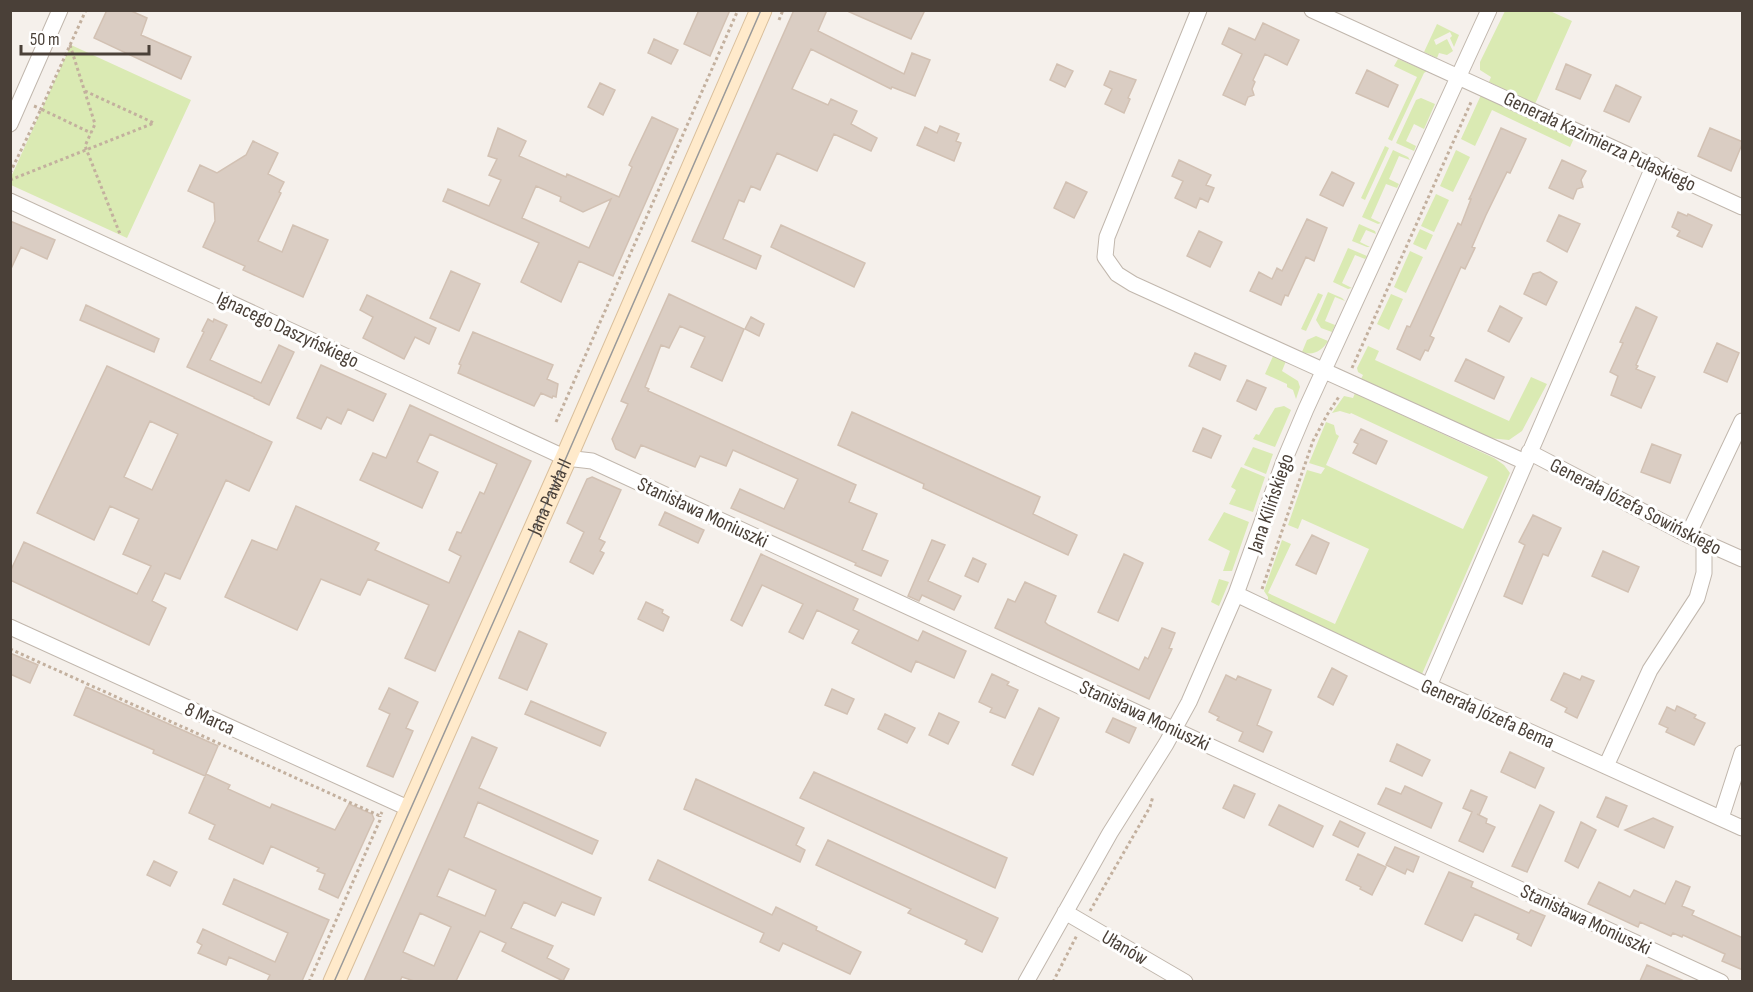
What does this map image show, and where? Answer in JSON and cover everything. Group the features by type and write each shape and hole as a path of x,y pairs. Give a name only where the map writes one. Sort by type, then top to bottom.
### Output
{"main road":[{"name":"Jana Pawła II","path":"334,981 566,458 761,10"}],"street":[{"path":"10,124 60,10"},
{"name":"Generała Józefa Sowińskiego","path":"1199,10 1107,237 1105,256 1117,274 1133,284 1323,370 1527,457 1743,559"},
{"name":"Generała Kazimierza Pułaskiego","path":"1312,10 1743,207"},
{"name":"Jana Kilińskiego","path":"1026,981 1110,833 1189,702 1236,594 1288,449 1489,10"},
{"path":"1429,686 1654,165"},
{"name":"Ignacego Daszyńskiego","path":"10,201 566,458"},
{"path":"1688,535 1743,421"},
{"name":"Stanisława Moniuszki","path":"566,458 592,461 1721,981"},
{"path":"1606,766 1650,670 1697,598 1704,573 1704,542"},
{"name":"Generała Józefa Bema","path":"1236,594 1429,686 1743,828"},
{"name":"8 Marca","path":"10,627 410,808"},
{"path":"1720,818 1743,753"},
{"name":"Ułanów","path":"1065,912 1185,981"}],"path":[{"path":"10,173 86,10"},
{"path":"556,422 738,10"},
{"path":"70,45 96,124 85,146 124,244"},
{"path":"10,180 154,123 85,91"},
{"path":"1350,374 1476,93"},
{"path":"21,100 91,133"},
{"path":"1259,597 1313,441 1343,388"},
{"path":"10,650 380,816"},
{"path":"1053,981 1083,923 1150,807 1154,791"},
{"path":"309,981 388,799"}],"green space":[{"path":"1505,11 1550,11 1572,21 1535,104 1489,82 1491,77 1480,70 1480,62"},
{"path":"1437,24 1459,35 1454,47 1450,32 1434,40 1436,45 1447,39 1453,51 1447,55 1439,53 1437,58 1424,52"},
{"path":"71,45 191,100 127,238 11,185 11,177"},
{"path":"1398,59 1427,71 1392,141 1388,139 1417,77 1394,66"},
{"path":"1481,95 1574,138 1570,147 1492,110 1475,146 1461,139"},
{"path":"1421,98 1435,104 1424,129 1414,124 1406,141 1416,146 1414,151 1396,143 1416,100"},
{"path":"1385,146 1389,148 1365,200 1361,198"},
{"path":"1393,150 1410,160 1399,156 1389,179 1399,184 1397,188 1386,184 1371,218 1381,223 1378,224 1362,217"},
{"path":"1456,150 1470,157 1453,192 1440,186"},
{"path":"1436,194 1449,200 1434,232 1421,226"},
{"path":"1359,224 1375,231 1376,234 1366,230 1360,242 1370,247 1352,241"},
{"path":"1420,229 1433,235 1426,250 1413,244"},
{"path":"1348,248 1367,256 1365,259 1355,255 1342,283 1352,288 1348,289 1333,282"},
{"path":"1410,251 1423,257 1406,293 1394,287"},
{"path":"1328,292 1345,301 1335,297 1325,321 1335,325 1332,332 1321,328 1316,320"},
{"path":"1318,293 1323,295 1306,331 1301,329"},
{"path":"1391,294 1403,299 1389,330 1377,324"},
{"path":"1316,336 1328,341 1323,348 1317,352 1302,352 1307,340"},
{"path":"1368,346 1379,351 1375,360 1509,421 1531,377 1547,384 1522,431 1509,440 1489,438 1361,379 1363,375 1358,372 1357,368"},
{"path":"1274,354 1286,361 1282,371 1298,381 1300,387 1296,399 1293,390 1287,387 1287,384 1265,374"},
{"path":"1355,393 1494,458 1510,473 1422,674 1387,660 1268,602 1264,591 1282,540 1291,544 1268,593 1335,624 1369,549 1302,519 1298,529 1288,525 1307,470 1321,474 1325,468 1309,463 1326,422 1334,425 1336,434 1339,436 1326,465 1463,529 1488,477 1351,413 1340,411 1332,413 1344,396 1353,398"},
{"path":"1284,406 1291,410 1275,447 1253,439 1256,434 1259,435 1275,408"},
{"path":"1253,447 1273,454 1266,474 1244,465"},
{"path":"1241,467 1265,477 1253,512 1229,504 1236,490 1231,487"},
{"path":"1224,512 1249,522 1232,571 1223,571 1230,551 1208,540"},
{"path":"1219,579 1229,582 1219,606 1211,602"}],"building":[{"path":"107,10 129,10 147,18 141,35 191,57 181,79 94,38"},
{"path":"699,10 730,10 710,56 684,44"},
{"path":"794,10 827,10 818,31 904,74 912,53 930,60 915,96 892,87 891,89 811,49 792,89 828,105 831,99 857,111 851,124 877,138 871,151 834,134 817,171 777,153 760,190 751,186 744,202 739,200 723,239 761,256 756,269 692,241"},
{"path":"845,10 925,10 911,39"},
{"path":"1263,23 1299,40 1287,65 1265,54 1253,80 1255,82 1252,89 1254,95 1248,97 1245,105 1223,95 1242,54 1222,44 1229,28 1255,40"},
{"path":"654,39 678,50 671,64 648,53"},
{"path":"1057,64 1073,71 1065,87 1050,80"},
{"path":"1566,64 1591,75 1580,99 1556,89"},
{"path":"1367,70 1398,85 1388,107 1356,93"},
{"path":"1110,71 1136,80 1124,113 1105,104 1112,89 1104,85"},
{"path":"600,83 615,90 603,115 588,107"},
{"path":"1616,85 1641,97 1629,122 1604,111"},
{"path":"652,117 678,129 613,276 579,261 561,302 521,282 539,243 443,201 448,189 489,206 501,180 489,175 497,159 488,156 498,128 526,141 519,156 619,197 632,167 629,165","holes":["536,186 561,197 560,201 583,212 611,199 589,248 522,218"]},
{"path":"940,126 959,134 956,141 961,143 954,161 917,145 925,127 937,133"},
{"path":"1501,128 1526,139 1486,215 1465,269 1461,267 1430,336 1434,338 1428,351 1425,350 1420,360 1397,349 1407,326 1410,327 1458,223 1461,225 1471,199 1469,199"},
{"path":"1710,128 1743,142 1731,171 1698,156"},
{"path":"253,141 278,153 268,174 284,182 258,241 282,252 293,225 328,240 303,297 243,270 245,266 203,247 215,221 214,203 188,191 200,165 217,173 246,155"},
{"path":"1179,160 1211,175 1206,185 1214,188 1208,202 1200,198 1196,208 1175,198 1183,181 1172,176"},
{"path":"1562,160 1586,171 1581,180 1583,187 1577,189 1573,199 1549,188"},
{"path":"1332,172 1354,183 1343,206 1320,195"},
{"path":"1066,182 1087,192 1074,218 1054,208"},
{"path":"1678,212 1712,225 1702,247 1677,236 1680,231 1672,227"},
{"path":"1559,215 1580,224 1567,252 1547,241"},
{"path":"1307,219 1327,228 1314,261 1306,257 1288,296 1285,295 1281,305 1250,291 1259,272 1272,279 1277,268 1282,271"},
{"path":"10,221 55,240 47,259 21,247 10,271"},
{"path":"781,225 865,263 854,287 771,247"},
{"path":"1199,231 1222,242 1210,267 1187,256"},
{"path":"451,271 480,284 459,331 430,318"},
{"path":"1540,272 1557,282 1546,305 1524,294 1533,274"},
{"path":"669,294 744,329 722,381 691,367 705,337 680,326 669,348 661,345 645,387 649,389 648,391 856,485 849,502 877,514 862,550 888,561 881,576 731,508 740,489 784,509 798,479 733,450 726,466 700,456 695,467 641,445 635,458 616,449 612,439 628,404 621,401"},
{"path":"367,295 436,328 429,344 415,337 404,359 363,338 373,317 360,310"},
{"path":"86,305 159,339 154,352 80,320"},
{"path":"1500,306 1522,318 1509,342 1488,331"},
{"path":"1636,307 1657,317 1636,365 1638,366 1636,369 1655,377 1641,408 1611,395 1618,376 1610,372 1623,343 1620,342"},
{"path":"751,317 764,324 759,336 745,329"},
{"path":"208,319 213,322 214,319 227,325 210,360 261,383 279,345 294,352 269,405 187,367"},
{"path":"473,332 553,365 547,379 558,384 556,397 552,398 541,393 534,406 458,373 461,365 459,364"},
{"path":"1717,343 1739,353 1727,382 1704,372"},
{"path":"1195,353 1226,366 1220,380 1189,366"},
{"path":"1466,359 1504,377 1494,399 1455,381"},
{"path":"321,365 386,394 373,421 348,409 341,424 327,417 321,429 297,418"},
{"path":"107,366 272,442 249,491 226,480 180,579 165,573 152,601 166,608 149,645 10,580 10,572 24,542 137,594 151,566 123,554 139,519 110,506 94,540 37,513","holes":["150,421 178,434 152,490 124,477"]},
{"path":"1247,380 1266,388 1256,410 1237,401"},
{"path":"410,405 531,461 435,671 405,658 429,605 368,579 360,595 321,579 297,630 225,597 252,540 277,550 296,506 379,543 375,550 449,583 461,556 449,550 457,532 461,533 480,492 484,494 497,464 430,434 417,462 438,472 422,508 360,480 373,453 386,458"},
{"path":"852,412 1040,497 1033,514 1077,535 1068,555 923,488 924,484 838,445"},
{"path":"1203,428 1221,436 1211,458 1193,451"},
{"path":"1361,429 1387,441 1376,464 1353,453 1358,444 1354,442"},
{"path":"1652,444 1681,455 1670,483 1641,472"},
{"path":"592,477 621,490 599,539 605,542 600,551 604,553 593,574 570,562 584,532 567,523 587,479"},
{"path":"665,512 704,530 698,543 659,525"},
{"path":"1533,515 1561,528 1548,556 1543,554 1522,604 1504,596 1525,545 1519,542"},
{"path":"1312,535 1329,543 1316,574 1296,565"},
{"path":"932,540 945,545 928,581 961,596 954,610 922,595 919,601 908,596"},
{"path":"1603,551 1639,567 1628,592 1592,576"},
{"path":"761,554 858,599 853,610 918,641 923,631 966,651 954,678 916,661 911,672 852,643 859,630 817,610 803,639 789,632 803,604 762,585 742,626 731,620"},
{"path":"1124,554 1143,563 1118,621 1098,612"},
{"path":"973,558 986,564 978,582 965,576"},
{"path":"1025,582 1056,596 1045,622 1048,625 1139,670 1145,657 1148,659 1162,628 1175,633 1169,648 1172,649 1149,699 995,628 1008,599 1015,602"},
{"path":"646,602 663,610 662,613 669,617 663,631 638,619"},
{"path":"519,631 547,644 527,690 499,678"},
{"path":"10,653 38,665 30,683 10,674"},
{"path":"1332,668 1347,676 1333,705 1318,697"},
{"path":"1564,673 1580,680 1582,676 1594,681 1577,718 1565,712 1567,708 1551,700"},
{"path":"992,674 1009,682 1007,685 1018,690 1005,718 990,712 992,708 979,702"},
{"path":"1226,675 1236,680 1238,676 1271,690 1257,725 1272,732 1263,752 1239,741 1243,732 1217,720 1219,717 1209,712"},
{"path":"86,687 218,746 205,776 153,753 154,750 74,715"},
{"path":"389,688 418,702 406,728 413,731 393,777 367,766 390,714 379,709"},
{"path":"832,689 854,699 847,714 825,705"},
{"path":"531,701 606,733 600,746 525,714"},
{"path":"1677,706 1696,715 1694,718 1705,723 1694,745 1666,732 1668,728 1659,724 1667,707 1675,711"},
{"path":"1039,708 1059,718 1033,775 1012,765"},
{"path":"939,713 959,722 948,744 929,735"},
{"path":"885,714 915,728 907,743 878,729"},
{"path":"1113,718 1136,728 1129,743 1106,732"},
{"path":"472,737 497,748 479,788 598,841 592,854 478,802 464,837 601,898 594,915 562,902 555,916 524,902 511,928 553,946 547,958 569,969 563,981 502,951 506,943 480,931 456,981 414,981 402,977 400,981 364,981","holes":["449,869 496,890 485,916 437,896","420,913 451,927 434,966 403,952"]},
{"path":"1397,744 1430,760 1422,776 1390,761"},
{"path":"1510,752 1544,768 1535,788 1501,772"},
{"path":"814,772 1007,858 995,888 800,798"},
{"path":"206,774 230,785 228,789 270,808 272,804 335,830 349,804 372,814 374,819 338,898 319,889 325,874 317,871 319,868 271,846 263,864 209,839 215,825 189,813"},
{"path":"696,779 804,828 796,845 805,850 800,862 684,809"},
{"path":"1234,785 1255,794 1244,818 1223,808"},
{"path":"1405,786 1442,803 1431,828 1378,804 1386,788 1401,794"},
{"path":"1471,790 1487,797 1479,815 1487,819 1486,823 1495,827 1483,852 1459,841 1472,812 1463,808"},
{"path":"1606,797 1627,806 1618,827 1597,817"},
{"path":"1279,805 1323,826 1313,847 1269,825"},
{"path":"1540,805 1554,812 1527,872 1512,866"},
{"path":"1653,818 1673,827 1664,848 1625,830"},
{"path":"1340,821 1365,833 1358,847 1333,835"},
{"path":"1581,822 1596,830 1578,868 1565,861"},
{"path":"828,840 998,918 982,952 965,944 967,940 908,913 911,909 816,865"},
{"path":"1395,847 1419,857 1413,872 1407,869 1405,874 1386,865"},
{"path":"1358,854 1386,867 1372,895 1346,880"},
{"path":"658,860 772,915 776,907 861,952 850,974 783,943 779,951 760,942 764,933 649,880"},
{"path":"154,861 177,872 170,886 147,875"},
{"path":"1449,872 1473,882 1471,887 1529,913 1531,910 1545,916 1531,946 1517,939 1519,934 1475,914 1462,941 1425,924"},
{"path":"234,879 329,920 302,981 267,981 270,975 229,957 226,965 198,953 202,945 197,942 203,929 275,962 288,933 223,904"},
{"path":"1676,881 1690,887 1682,906 1694,911 1692,915 1743,938 1743,970 1722,961 1725,954 1683,935 1682,937 1673,933 1671,936 1640,922 1638,927 1588,904 1599,882 1630,897 1634,890 1665,904"},
{"path":"1647,965 1684,981 1640,981"}],"tram line":[{"path":"334,982 761,10"}]}
